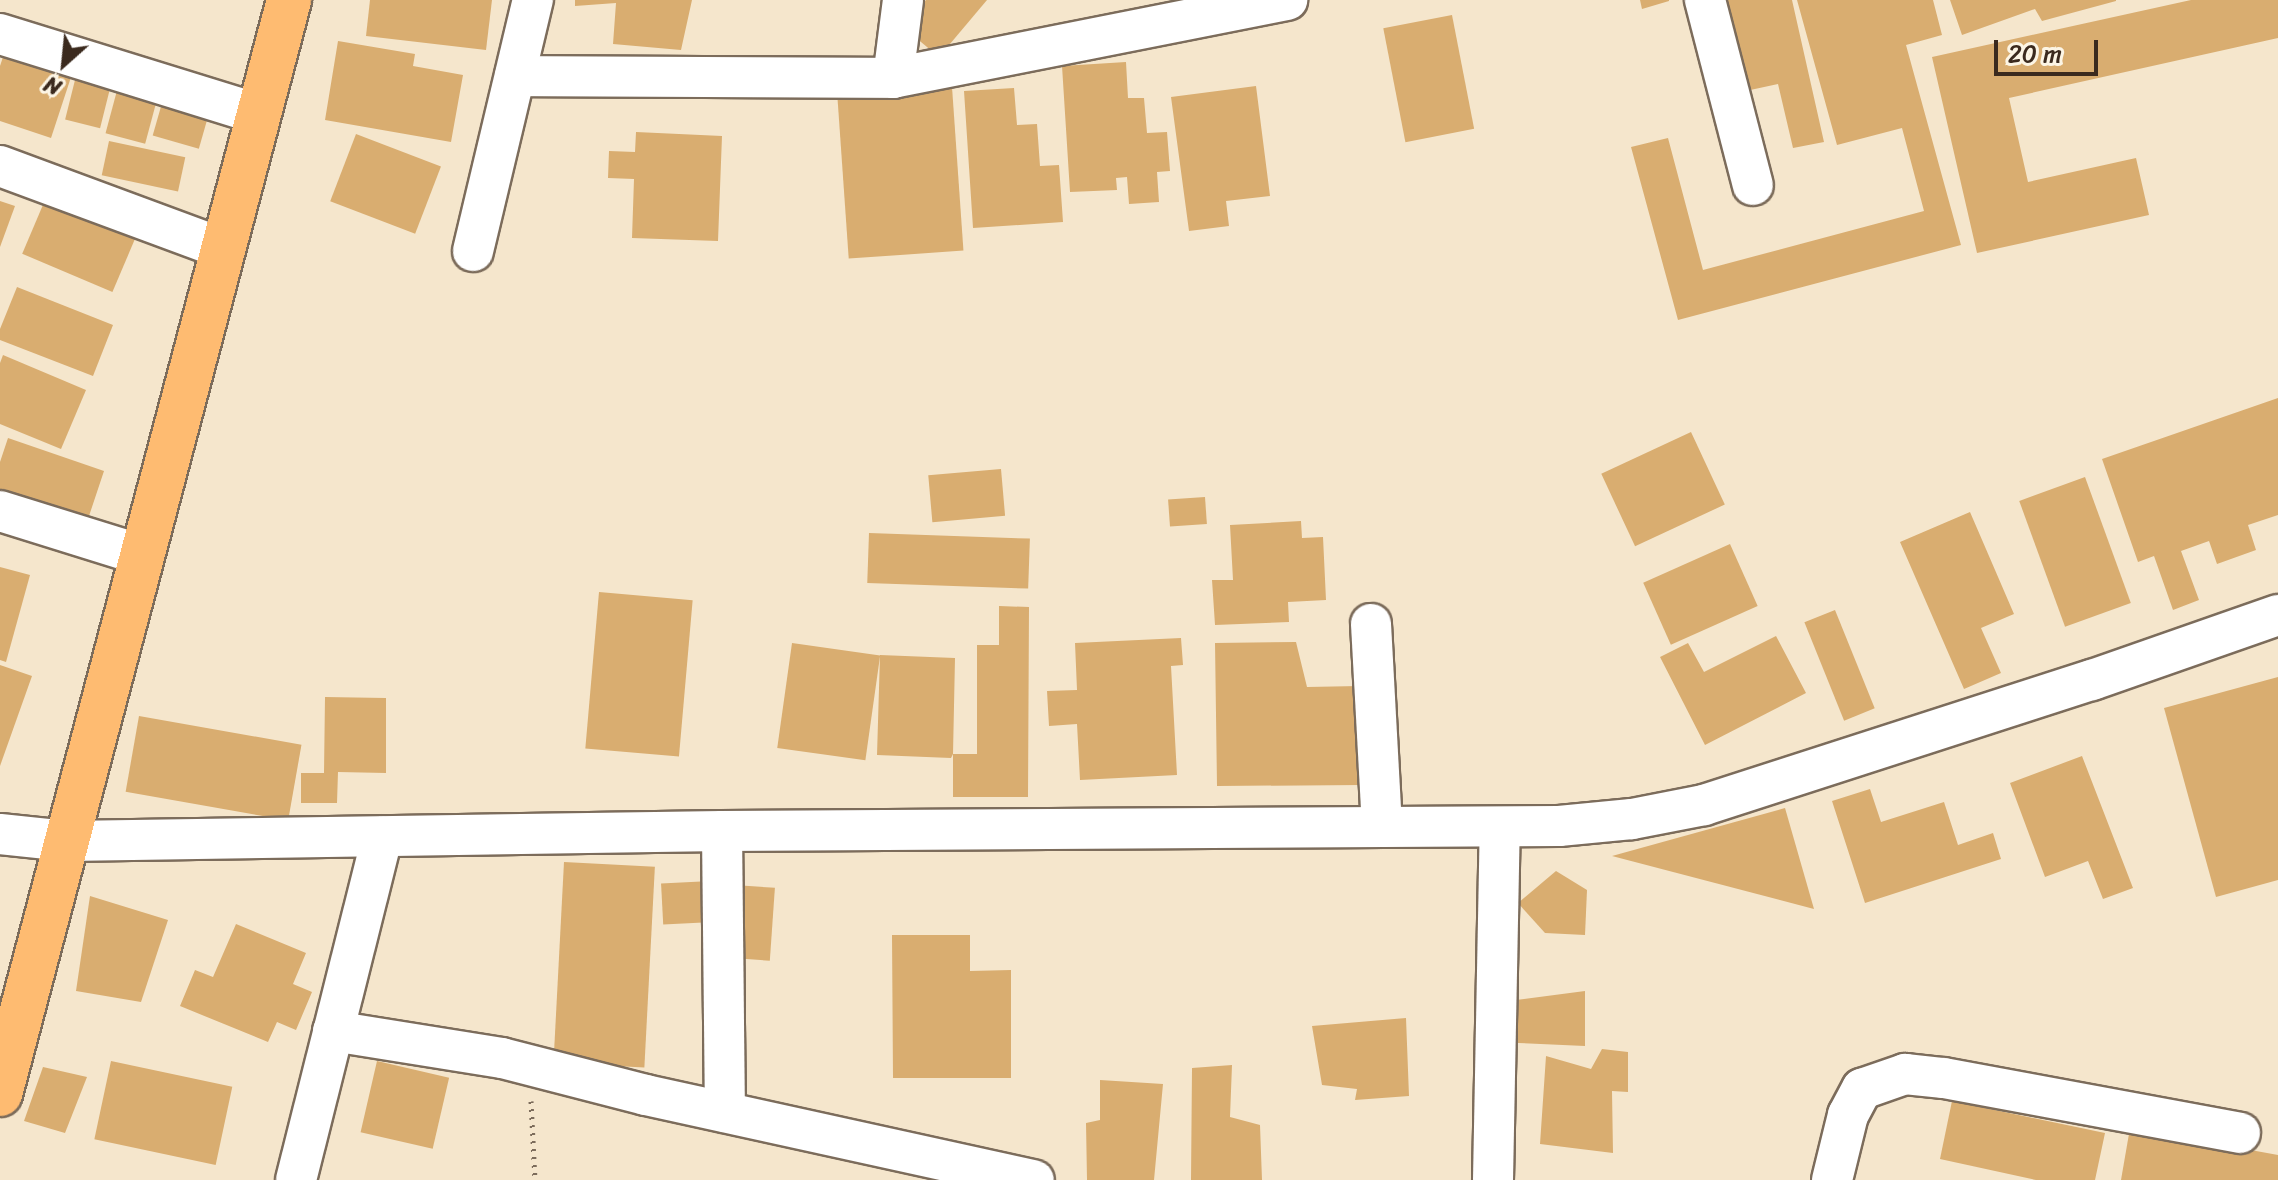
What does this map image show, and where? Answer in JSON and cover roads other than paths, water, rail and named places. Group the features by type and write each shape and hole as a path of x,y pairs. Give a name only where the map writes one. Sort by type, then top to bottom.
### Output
{"main road":[{"path":"0,1094 289,0"}],"street":[{"path":"473,251 533,0"},
{"path":"893,78 903,0"},
{"path":"515,76 893,78 1287,0"},
{"path":"1705,0 1753,185"},
{"path":"0,34 258,114"},
{"path":"0,166 224,249"},
{"path":"0,511 141,555"},
{"path":"0,834 67,841 722,831 1382,826 1500,829 1632,819 1704,805 2092,680 2278,615"},
{"path":"1371,624 1382,826"},
{"path":"1493,1180 1500,829"},
{"path":"722,831 725,1112"},
{"path":"296,1180 382,837"},
{"path":"333,1031 529,1064 725,1112 1034,1180"},
{"path":"1832,1180 1848,1115 1862,1089 1905,1074 1944,1078 2240,1133"}]}
